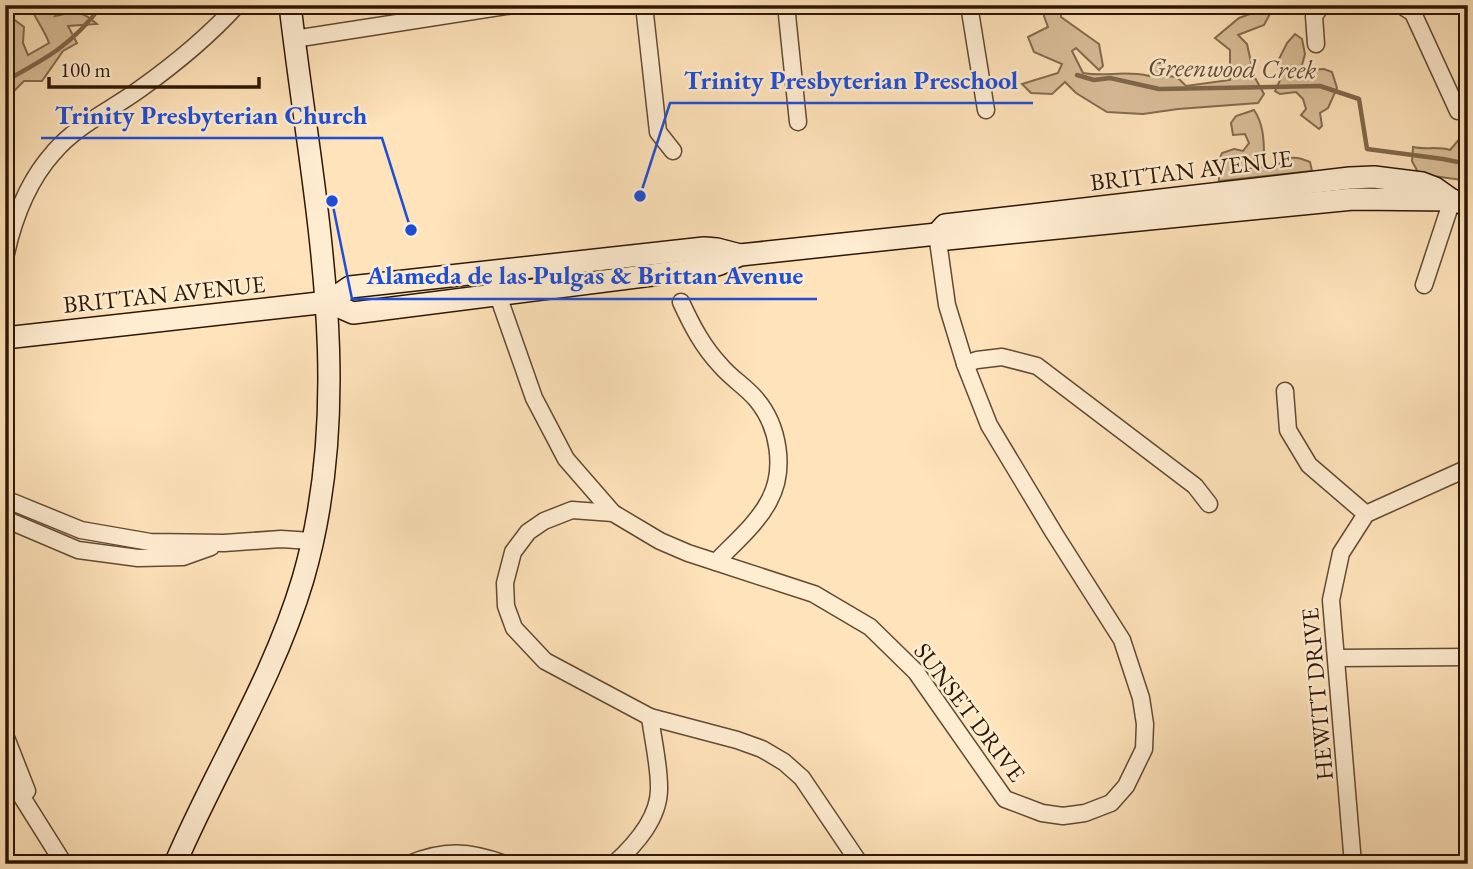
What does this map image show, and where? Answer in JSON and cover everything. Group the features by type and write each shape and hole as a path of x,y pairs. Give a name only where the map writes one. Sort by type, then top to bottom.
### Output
{"main road":[{"path":"174,864 200,805 253,704 284,636 303,578 324,484 329,430 328,302 290,5"},
{"name":"BRITTAN AVENUE","path":"5,338 328,302 353,313 421,305 497,282 707,268 740,255 937,234 947,239 1353,199 1460,202"}],"street":[{"path":"5,258 10,234 20,208 34,180 53,152 76,132 141,89 213,32 237,5"},
{"path":"294,39 513,5"},
{"path":"644,5 658,132 673,152"},
{"path":"786,5 798,122"},
{"path":"969,5 986,110"},
{"path":"1316,44 1314,16 1322,5"},
{"path":"1401,5 1413,13 1458,111 1468,113"},
{"path":"1423,285 1460,202"},
{"name":"SUNSET DRIVE","path":"860,864 802,778 784,762 762,749 737,740 650,717 545,661 514,628 506,606 505,583 513,552 528,532 544,521 572,510 613,513 660,541 688,553 814,594 870,627 916,672 1005,799 1042,813 1063,816 1085,813 1111,803 1126,786 1144,749 1145,724 1141,698 1122,640 989,425 965,364 947,305 937,234"},
{"path":"497,282 501,304 534,398 566,459 613,513"},
{"path":"681,302 697,337 721,367 757,400 771,423 778,445 777,477 770,500 757,519 716,562"},
{"path":"965,364 1002,357 1037,366 1195,486 1209,504"},
{"path":"1285,390 1289,430 1309,465 1366,514 1468,468"},
{"path":"5,499 81,530 150,542 224,543 281,539 312,541"},
{"name":"HEWITT DRIVE","path":"1353,864 1331,600 1341,553 1366,514"},
{"path":"5,519 78,550 138,558 183,557 224,543"},
{"path":"1337,658 1468,657"},
{"path":"614,864 635,845 651,818 660,789 650,717"},
{"path":"5,735 42,829"},
{"path":"5,770 64,864"},
{"path":"409,864 430,855 458,852 505,864"}],"shaded area":[{"path":"30,5 61,5 55,16 78,13 97,24 68,26 77,43 63,51 42,81 24,81 11,94 5,106 5,8 12,18 24,27 23,43 28,55 49,43"},
{"path":"1045,5 1061,5 1061,17 1099,44 1103,66 1099,70 1076,48 1072,51 1083,73 1149,76 1153,63 1163,63 1166,76 1177,77 1186,86 1230,80 1230,50 1215,38 1239,18 1250,14 1244,5 1269,5 1271,12 1264,25 1238,35 1247,44 1254,76 1264,94 1258,103 1143,114 1107,112 1076,93 1065,82 1052,94 1031,93 1022,84 1058,73 1062,64 1034,52 1028,37 1048,27 1044,16"},
{"path":"1295,34 1302,39 1305,54 1302,65 1310,70 1324,69 1332,72 1337,88 1328,108 1320,113 1322,126 1319,129 1301,115 1306,109 1303,99 1296,92 1280,94 1275,91 1281,78 1277,63"},
{"path":"1254,110 1262,131 1264,155 1245,166 1249,169 1259,166 1271,170 1285,160 1298,158 1310,162 1312,171 1219,181 1218,163 1222,153 1234,149 1243,151 1249,143 1245,134 1233,135 1231,123 1236,116"},
{"path":"1462,136 1468,136 1468,179 1419,174 1412,161 1413,147 1450,150"}],"waterway":[{"name":"Greenwood Creek","path":"5,81 69,41 102,5"},
{"name":"Greenwood Creek","path":"1077,75 1094,80 1110,78 1159,89 1320,86 1359,99 1367,149 1468,164"}],"place":[{"name":"Trinity Presbyterian Preschool","path":"640,196"},
{"name":"Alameda de las Pulgas & Brittan Avenue","path":"332,201"},
{"name":"Trinity Presbyterian Church","path":"411,230"}]}
